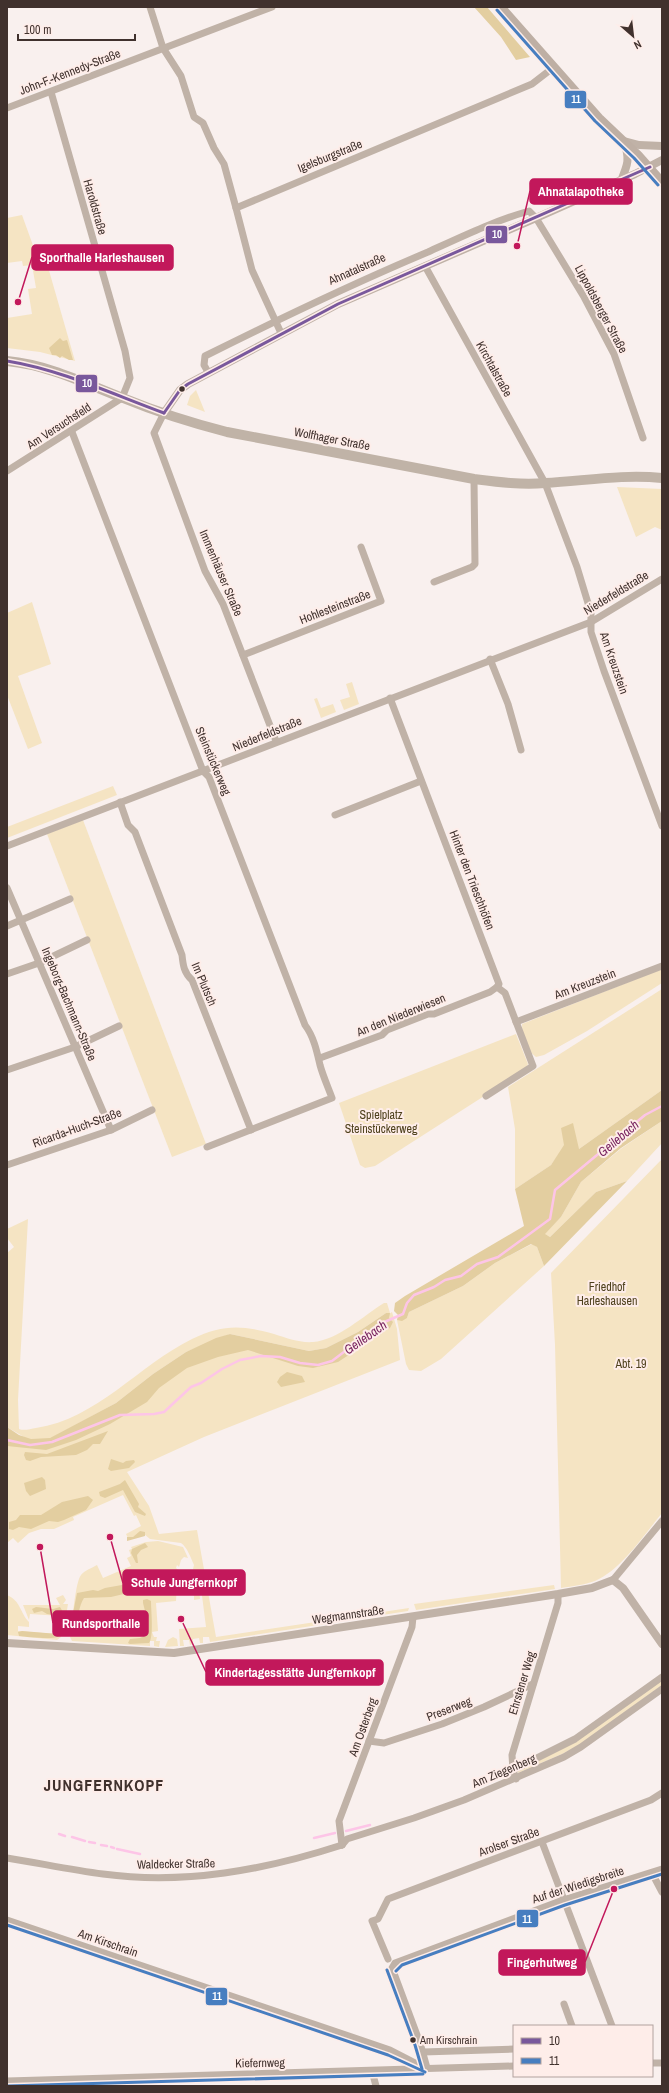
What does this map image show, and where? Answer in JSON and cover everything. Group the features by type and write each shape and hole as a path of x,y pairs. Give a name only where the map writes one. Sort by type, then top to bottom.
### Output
{"main road":[{"path":"501,7 599,118 650,167 662,182"},
{"name":"Wolfhager Straße","path":"7,361 25,363 62,373 122,398 164,413 227,432 474,479 510,484 545,484 609,477 641,476 662,478"}],"street":[{"path":"150,7 163,48 181,76 194,117 203,123 214,148 224,164 251,266 274,321 281,333"},
{"name":"John-F.-Kennedy-Straße","path":"7,108 272,7"},
{"name":"Igelsburgstraße","path":"236,208 532,84 554,67"},
{"name":"Haroldstraße","path":"51,92 125,350 130,378 122,398"},
{"path":"624,141 639,146 662,146"},
{"path":"621,181 628,165 628,154 624,141"},
{"name":"Ahnatalstraße","path":"164,413 180,390 208,372 338,304 621,181 662,160"},
{"name":"Ahnatalstraße","path":"208,372 204,365 205,356 274,321 359,281 503,220 529,211 536,218"},
{"name":"Lippoldsberger Straße","path":"536,218 584,297 614,354 643,438"},
{"name":"Kirchtalstraße","path":"425,266 545,484"},
{"name":"Am Versuchsfeld","path":"7,471 72,432 122,398"},
{"name":"Immenhäuser Straße","path":"164,413 154,434 205,570 223,604 276,741"},
{"name":"Steinstückerweg","path":"72,432 203,771 209,777 304,1026 309,1031 320,1058 320,1065 332,1098 251,1130"},
{"path":"434,582 475,564 474,479"},
{"name":"Am Kreuzstein","path":"545,484 577,567 591,613 591,632 604,671 662,826"},
{"name":"Hohlesteinstraße","path":"243,655 381,601 360,547"},
{"name":"Niederfeldstraße","path":"7,846 203,771 276,741 591,622 662,578"},
{"path":"490,659 508,704 521,750"},
{"name":"Hinter den Trieschhöfen","path":"390,698 499,981 498,987 505,993 533,1066 486,1096"},
{"path":"335,816 422,781"},
{"name":"Im Plutsch","path":"120,802 128,825 135,832 182,955 183,964 187,975 192,980 251,1130"},
{"name":"Ingeborg-Bachmann-Straße","path":"7,888 111,1130"},
{"path":"7,926 70,899"},
{"path":"7,974 39,963 87,940"},
{"name":"Am Kreuzstein","path":"516,1022 662,966"},
{"name":"An den Niederwiesen","path":"320,1058 382,1036 387,1030 428,1014 434,1014 490,992 498,987"},
{"path":"7,1070 75,1047 119,1026"},
{"name":"Ricarda-Huch-Straße","path":"7,1164 111,1130 152,1110"},
{"path":"207,1147 251,1130"},
{"name":"Wegmannstraße","path":"7,1643 174,1653 592,1588 613,1580 662,1521"},
{"path":"613,1580 622,1588 662,1644"},
{"name":"Ehrstener Weg","path":"516,1779 512,1770 512,1756 558,1603 558,1594"},
{"name":"Am Osterberg","path":"342,1845 339,1821 412,1627 413,1617"},
{"name":"Am Ziegenberg","path":"512,1770 575,1739 662,1677"},
{"name":"Preserweg","path":"369,1741 384,1743 442,1724 534,1684"},
{"name":"Am Ziegenberg","path":"342,1845 347,1839 414,1818 516,1779 581,1747 662,1689"},
{"name":"Arolser Straße","path":"388,1960 372,1921 378,1919 388,1899 652,1800 662,1793"},
{"path":"542,1842 612,2025"},
{"name":"Waldecker Straße","path":"7,1858 104,1874 162,1878 211,1876 258,1869 305,1857 342,1845"},
{"name":"Auf der Wiedigsbreite","path":"424,2052 392,1968 395,1963 563,1900 662,1869"},
{"path":"652,1873 662,1892"},
{"name":"Am Kirschrain","path":"7,1920 390,2050 427,2068"},
{"path":"564,2004 572,2025"},
{"path":"427,2068 424,2052 513,2049"},
{"name":"Kiefernweg","path":"7,2081 513,2066"},
{"path":"372,2071 376,2086"}],"green space":[{"path":"22,215 39,262 48,267 75,361 40,352 7,348 7,318 32,314 28,289 36,288 32,265 23,266 22,261 7,263 7,218"},
{"path":"196,390 205,412 187,405 190,396"},
{"path":"617,487 662,489 662,530 655,527 636,537"},
{"path":"32,602 51,664 18,676 42,743 28,749 7,695 7,613"},
{"path":"352,682 359,704 344,710 340,700 350,697 346,684"},
{"path":"317,698 321,708 333,704 336,712 321,718 314,699"},
{"path":"113,786 117,795 7,838 7,827"},
{"path":"83,820 206,1144 172,1157 47,834"},
{"path":"662,969 662,983 587,1031 544,1055 536,1057 527,1047 522,1024"},
{"path":"662,989 662,1090 579,1149 565,1145 551,1165 515,1189 515,1129 508,1087"},
{"name":"Spielplatz Steinstückerweg","path":"516,1034 528,1064 525,1070 375,1166 365,1168 360,1165 339,1103"},
{"path":"662,1121 662,1143 627,1181 596,1192 550,1237 544,1234 561,1217 581,1182 622,1148"},
{"name":"Friedhof Harleshausen","path":"662,1159 662,1513 632,1551 605,1576 595,1581 561,1588 555,1345 551,1273"},
{"path":"28,1219 18,1400 19,1429 21,1430 58,1423 79,1414 98,1403 173,1350 203,1334 223,1328 242,1328 263,1331 298,1341 313,1342 332,1337 350,1327 384,1303 387,1303 390,1313 386,1313 358,1332 326,1348 309,1351 230,1334 186,1352 153,1374 116,1403 53,1437 81,1428 215,1346 310,1355 332,1353 392,1312 397,1329 400,1360 204,1437 127,1472 149,1506 159,1534 197,1530 216,1637 409,1608 408,1611 210,1642 209,1637 203,1637 203,1643 200,1643 199,1638 193,1639 193,1644 190,1645 189,1640 183,1640 184,1646 180,1646 179,1629 206,1627 200,1580 192,1574 195,1573 193,1569 194,1565 187,1550 181,1543 150,1539 144,1534 129,1540 126,1534 141,1526 123,1495 73,1517 74,1520 54,1529 41,1529 29,1533 18,1543 13,1538 7,1543 7,1434 24,1437 7,1427 7,1253 14,1247 7,1238 7,1229"},
{"path":"532,1244 537,1247 544,1266 441,1359 421,1371 409,1370 406,1364 397,1320 407,1318 409,1312 463,1286 495,1263"},
{"path":"158,1541 183,1547 188,1558 184,1557 181,1560 179,1567 177,1565 176,1568 183,1574 198,1580 200,1599 194,1600 191,1589 177,1585 176,1601 156,1603 158,1631 152,1632 154,1637 157,1637 156,1641 160,1641 159,1647 154,1646 154,1641 150,1641 150,1646 72,1641 70,1637 74,1604 77,1586 81,1575 97,1565 103,1578 131,1566 127,1558 131,1556 129,1550 132,1549 131,1547 146,1542"},
{"path":"554,1585 555,1589 416,1610 414,1604"},
{"path":"7,1595 15,1600 29,1622 29,1627 18,1626 18,1631 56,1634 57,1628 60,1628 61,1637 57,1640 7,1635"},
{"path":"63,1595 66,1600 63,1604 68,1604 64,1621 61,1622 61,1616 30,1614 29,1620 23,1605 60,1605 56,1598"},
{"path":"173,1637 177,1639 178,1646 165,1647 168,1640"},
{"path":"662,1680 662,1685 579,1745 518,1773 517,1770 560,1750"}],"shaded area":[{"path":"474,7 487,7 530,57 516,60 501,37"},
{"path":"60,338 63,341 67,340 73,360 69,360 62,356 60,358 56,355 52,355 49,348"},
{"path":"662,1090 662,1121 621,1148 581,1182 561,1217 545,1234 550,1237 596,1192 627,1181 544,1266 537,1247 531,1244 495,1263 463,1286 409,1312 407,1318 402,1321 397,1320 398,1315 394,1311 395,1303 524,1226 515,1189 551,1165 564,1145 561,1128 573,1123 579,1149"},
{"path":"386,1313 390,1313 389,1318 393,1322 390,1328 338,1362 313,1368 298,1366 248,1350 218,1357 187,1368 159,1388 147,1402 110,1424 76,1440 46,1450 7,1446 7,1427 19,1435 31,1439 50,1438 116,1403 153,1374 186,1352 216,1338 230,1334 309,1351 326,1348 358,1332"},
{"path":"287,1372 302,1376 305,1382 281,1387 277,1382 280,1377"},
{"path":"108,1431 100,1444 93,1444 87,1450 76,1455 41,1457 30,1461 26,1460 24,1455 25,1452 47,1454"},
{"path":"111,1459 123,1463 134,1460 135,1462 129,1468 111,1471 108,1469"},
{"path":"42,1477 45,1480 46,1489 30,1496 26,1491 24,1483"},
{"path":"125,1480 139,1504 138,1507 146,1514 145,1516 135,1512 123,1490 105,1498 100,1496 99,1492 120,1484"},
{"path":"88,1496 93,1500 86,1510 64,1520 58,1522 49,1521 31,1529 19,1527 13,1530 9,1529 9,1522 16,1520 20,1515 41,1515 62,1502"},
{"path":"140,1531 145,1532 145,1536 127,1541 127,1537 133,1537"},
{"path":"145,1543 148,1547 141,1550 137,1555 138,1563 136,1563 131,1553 132,1549"},
{"path":"133,1583 145,1584 149,1588 111,1597 84,1598 78,1614 77,1624 73,1626 72,1623 75,1619 73,1613 77,1593 93,1590 98,1591 105,1588"},
{"path":"147,1599 151,1601 151,1640 149,1643 130,1644 128,1643 130,1639 140,1638 146,1635 144,1630 147,1619 143,1600"},
{"path":"36,1607 53,1609 60,1607 63,1612 61,1616 47,1614 42,1611 34,1613 32,1609"},
{"path":"18,1632 58,1634 59,1636 47,1638 19,1636"}],"waterway":[{"name":"Geilebach","path":"7,1440 30,1445 52,1442 120,1415 154,1414 164,1412 191,1387 201,1383 222,1369 240,1360 261,1356 280,1357 300,1363 318,1365 332,1361 382,1323 403,1314 407,1303 414,1295 434,1287 445,1280 461,1276 477,1264 498,1257 550,1219 555,1190 645,1115 662,1106"},
{"path":"346,1831 370,1825"},
{"path":"314,1838 335,1833"},
{"path":"59,1834 65,1836"},
{"path":"72,1837 85,1841"},
{"path":"89,1842 95,1843"},
{"path":"101,1845 107,1846"},
{"path":"117,1849 140,1854"}],"transit line":[{"name":"11","path":"497,10 595,121 634,158 658,185"},
{"name":"10","path":"164,413 180,390 188,384 338,304 650,167"},
{"name":"10","path":"7,361 67,376 164,413"},
{"name":"11","path":"396,1971 402,1965 565,1905 662,1874"},
{"name":"11","path":"7,1925 388,2055 425,2072"},
{"name":"11","path":"387,1970 415,2045 422,2069"},
{"name":"11","path":"7,2086 423,2074"}],"place":[{"name":"Ahnatalapotheke","path":"517,246"},
{"name":"Sporthalle Harleshausen","path":"18,302"},
{"name":"Schule Jungfernkopf","path":"110,1537"},
{"name":"Rundsporthalle","path":"40,1547"},
{"name":"Kindertagesstätte Jungfernkopf","path":"181,1619"},
{"name":"Fingerhutweg","path":"614,1889"},
{"name":"Am Kirschrain","path":"413,2040"}],"district":[{"name":"JUNGFERNKOPF","path":"104,1785"}],"park label":[{"name":"Abt. 19","path":"631,1364"}]}
